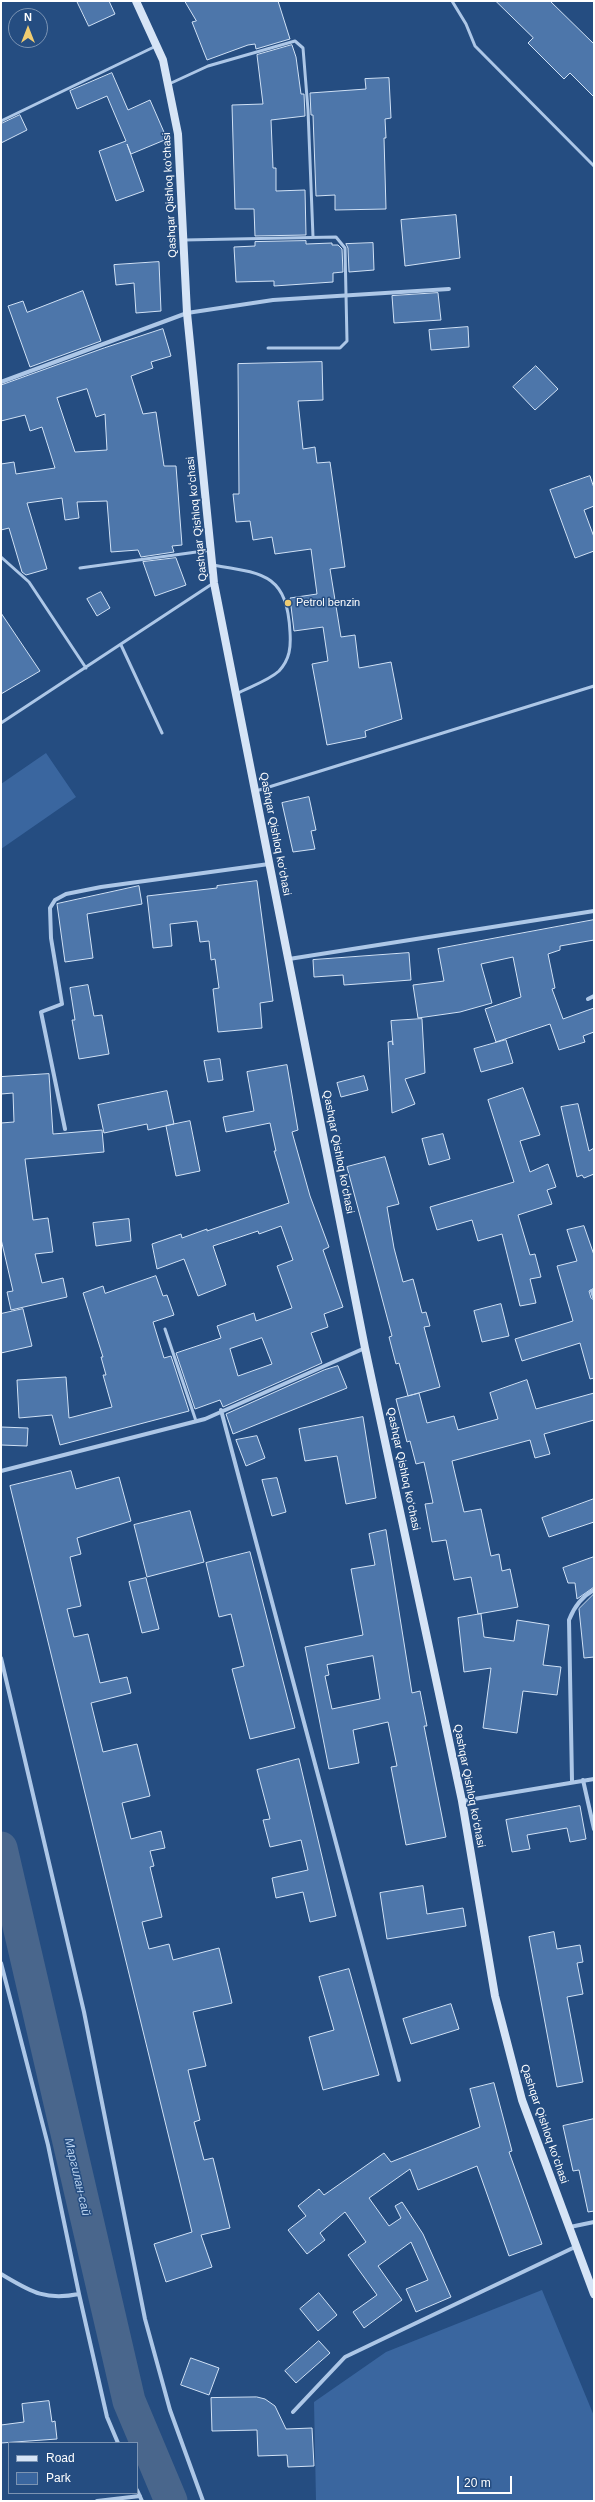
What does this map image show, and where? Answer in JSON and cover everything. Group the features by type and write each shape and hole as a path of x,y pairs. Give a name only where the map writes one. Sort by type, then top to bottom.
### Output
{"main road":[{"name":"Qashqar Qishloq koʻchasi","path":"136,1 156,46 169,84 178,134 187,313 214,583 365,1348 462,1801 495,1996 522,2100 594,2294"}],"street":[{"path":"1,382 187,313 273,300 449,289"},
{"path":"65,1129 41,1012 62,1004 51,938 50,908 56,900 66,894 101,887 269,864"},
{"path":"289,959 594,911"},
{"path":"588,999 594,996"},
{"path":"592,1291 594,1297"},
{"path":"1,1471 196,1421 365,1348"},
{"path":"221,1410 399,2080"},
{"path":"572,1781 570,1620 573,1610 580,1600 594,1590"},
{"path":"1,1658 84,2012 145,2319 170,2410 203,2501"},
{"path":"462,1801 572,1781 594,1779"},
{"path":"583,1780 594,1829"},
{"path":"1,1963 48,2145 79,2294 107,2417 118,2442"},
{"path":"570,2227 594,2222"},
{"path":"293,2412 345,2357 577,2246"},
{"path":"1,2274 35,2293 60,2298 79,2294"},
{"path":"138,2492 142,2501"},
{"path":"97,2501 140,2496"}],"lane":[{"path":"452,1 466,24 475,46 594,166"},
{"path":"169,84 208,66 294,41 303,48 308,110 313,237"},
{"path":"1,121 156,46"},
{"path":"184,240 336,237 345,248 347,341 340,348 268,348"},
{"path":"80,568 211,550"},
{"path":"1,557 29,582 86,668"},
{"path":"212,564 257,572 277,585 285,595 290,617 291,644 288,659 278,672 235,695"},
{"path":"1,723 214,583"},
{"path":"121,645 162,733"},
{"path":"255,791 594,686"},
{"path":"165,1329 196,1421"}],"green space":[{"path":"46,753 76,797 1,849 1,784"},
{"path":"542,2290 594,2416 594,2501 316,2501 314,2402 386,2352"}],"building":[{"path":"77,1 109,1 115,14 89,26"},
{"path":"185,1 278,1 290,39 256,49 255,44 248,45 207,60 192,22 196,21"},
{"path":"496,1 550,1 594,44 594,97 570,73 564,79 528,43 533,38"},
{"path":"292,45 296,57 301,94 304,94 305,116 271,120 273,168 276,168 276,191 305,190 306,235 255,236 254,209 235,209 232,105 263,104 257,55"},
{"path":"112,73 128,110 150,100 167,139 131,154 127,144 144,191 116,201 99,151 126,141 107,96 77,109 70,91"},
{"path":"389,78 391,118 385,119 386,138 384,138 386,209 335,210 335,195 316,196 313,115 311,115 310,93 366,89 365,79"},
{"path":"20,115 27,130 1,143 1,124"},
{"path":"456,215 460,258 405,266 401,220"},
{"path":"306,241 306,244 332,243 332,245 338,245 342,249 343,272 333,273 333,282 274,286 274,281 236,282 234,247 255,246 255,242"},
{"path":"373,243 374,270 349,272 348,248 346,244"},
{"path":"159,262 161,311 136,313 134,283 116,285 114,265"},
{"path":"83,291 101,341 30,367 8,306 23,301 27,312"},
{"path":"438,293 441,320 394,323 392,296"},
{"path":"468,327 469,347 431,350 429,330"},
{"path":"163,329 171,356 151,362 153,368 131,376 143,414 156,412 164,466 176,466 182,545 172,546 174,552 141,557 138,550 111,552 107,501 77,502 79,518 65,520 62,498 27,503 47,569 26,575 22,572 9,528 1,530 1,464 14,462 16,474 55,468 42,427 30,431 25,415 1,421 1,385 104,348","holes":["87,389 96,417 105,414 107,450 75,452 57,398"]},
{"path":"322,362 323,400 298,401 303,449 315,447 317,463 330,462 345,567 330,569 341,637 355,635 359,668 391,662 402,719 365,731 366,737 327,745 312,664 328,661 323,627 294,631 290,598 317,594 311,549 275,554 272,537 253,540 250,521 236,522 233,494 239,494 238,364"},
{"path":"536,366 558,389 535,410 513,387"},
{"path":"590,476 594,488 594,506 584,510 594,537 594,551 575,558 550,490"},
{"path":"176,558 186,585 155,596 143,562"},
{"path":"101,592 110,608 97,616 87,599"},
{"path":"1,613 40,671 1,694"},
{"path":"309,797 316,830 311,831 315,849 293,852 282,803"},
{"path":"257,881 273,1001 260,1003 262,1028 218,1032 213,989 219,988 215,959 211,960 209,941 200,942 197,921 170,924 172,946 153,948 147,896 217,888 217,886"},
{"path":"139,886 142,904 87,914 93,958 65,962 57,904"},
{"path":"594,920 594,940 560,946 560,950 548,954 555,988 552,989 563,1019 594,1008 594,1032 583,1036 585,1042 559,1050 550,1024 496,1042 485,1009 521,997 513,957 481,964 492,1003 460,1012 418,1018 413,985 444,981 438,949"},
{"path":"409,953 411,980 344,985 343,975 314,977 313,960"},
{"path":"88,985 94,1016 102,1015 109,1054 79,1059 72,1020 75,1020 70,988"},
{"path":"422,1019 425,1073 405,1079 415,1104 392,1113 388,1042 392,1041 393,1045 391,1021"},
{"path":"506,1040 513,1063 481,1072 474,1049"},
{"path":"220,1059 223,1080 208,1082 204,1061"},
{"path":"287,1065 298,1130 292,1132 310,1196 329,1247 323,1250 343,1307 324,1314 328,1327 311,1333 322,1363 223,1407 220,1400 195,1409 176,1353 221,1338 217,1326 254,1313 256,1321 292,1308 277,1266 293,1260 281,1226 259,1234 258,1231 213,1246 226,1285 198,1296 184,1259 157,1269 152,1244 181,1234 182,1238 207,1229 207,1231 289,1203 274,1151 276,1151 270,1123 226,1132 223,1117 254,1111 247,1072","holes":["262,1338 272,1364 238,1376 230,1349"]},
{"path":"49,1074 53,1134 102,1130 104,1152 25,1159 33,1220 48,1218 53,1252 35,1254 42,1283 63,1278 67,1297 11,1310 7,1292 13,1291 1,1239 1,1123 14,1122 13,1093 1,1094 1,1077"},
{"path":"364,1076 368,1090 341,1097 337,1083"},
{"path":"523,1088 540,1135 520,1141 530,1172 548,1164 556,1187 547,1190 552,1204 518,1215 530,1255 535,1254 541,1277 530,1279 536,1303 520,1306 502,1234 478,1241 472,1220 437,1230 430,1207 514,1182 488,1100"},
{"path":"167,1091 174,1124 148,1130 147,1124 104,1133 98,1105"},
{"path":"578,1104 589,1151 594,1148 594,1174 584,1178 582,1175 577,1177 561,1107"},
{"path":"190,1121 200,1171 176,1176 166,1126"},
{"path":"443,1134 450,1159 429,1165 422,1139"},
{"path":"385,1157 399,1204 387,1207 394,1248 403,1282 413,1279 422,1313 426,1312 430,1326 424,1327 440,1387 408,1396 399,1363 396,1364 389,1337 392,1336 347,1167"},
{"path":"129,1219 131,1241 96,1246 93,1223"},
{"path":"584,1226 594,1255 594,1288 589,1291 591,1298 594,1300 594,1378 590,1379 580,1343 522,1361 515,1339 573,1321 557,1266 577,1261 567,1230"},
{"path":"156,1276 163,1296 167,1295 174,1315 153,1322 164,1358 171,1356 189,1411 60,1445 52,1415 19,1418 17,1380 66,1377 69,1418 112,1407 103,1375 106,1375 101,1357 103,1357 83,1293 103,1286 105,1293"},
{"path":"501,1304 509,1336 482,1342 474,1311"},
{"path":"23,1309 32,1346 1,1353 1,1314"},
{"path":"338,1366 347,1388 233,1434 226,1414 324,1370"},
{"path":"527,1380 536,1409 594,1393 594,1420 544,1434 550,1454 535,1458 530,1440 452,1461 464,1512 481,1509 491,1556 499,1554 502,1571 510,1569 518,1607 478,1614 471,1577 454,1580 446,1540 432,1542 425,1504 433,1503 424,1462 416,1464 410,1441 407,1442 396,1399 419,1393 427,1423 454,1416 458,1430 498,1419 490,1393"},
{"path":"363,1417 376,1498 346,1504 337,1456 305,1461 299,1429"},
{"path":"1,1427 28,1428 27,1446 1,1445"},
{"path":"257,1436 265,1458 246,1466 236,1440"},
{"path":"71,1471 76,1489 119,1477 131,1521 77,1538 81,1554 70,1557 81,1606 67,1609 74,1637 88,1634 100,1683 127,1677 131,1693 91,1703 103,1752 137,1744 150,1796 122,1803 131,1839 161,1831 165,1848 150,1851 154,1866 150,1867 162,1917 142,1922 149,1949 169,1944 173,1960 219,1948 232,2003 193,2012 206,2066 188,2070 200,2120 194,2122 204,2160 213,2158 230,2228 201,2235 212,2267 166,2282 154,2244 192,2232 10,1486"},
{"path":"277,1478 286,1512 272,1516 262,1480"},
{"path":"594,1499 594,1522 549,1537 542,1518"},
{"path":"190,1511 204,1562 147,1577 134,1525"},
{"path":"386,1530 412,1693 420,1691 427,1726 424,1726 446,1837 406,1845 391,1767 397,1766 388,1722 353,1730 359,1763 329,1769 305,1647 363,1635 351,1569 375,1565 369,1534","holes":["373,1656 380,1699 332,1709 325,1676 329,1675 327,1665"]},
{"path":"250,1552 295,1728 250,1739 232,1669 244,1666 231,1614 219,1617 206,1563"},
{"path":"594,1557 594,1587 577,1599 575,1583 568,1583 563,1568"},
{"path":"146,1578 159,1629 142,1633 129,1582"},
{"path":"594,1594 594,1657 584,1658 579,1609"},
{"path":"481,1614 484,1637 514,1641 517,1620 549,1625 543,1665 561,1667 557,1695 523,1691 517,1733 483,1728 491,1668 464,1672 458,1618"},
{"path":"299,1759 336,1916 310,1922 303,1892 276,1898 272,1878 308,1870 301,1840 270,1847 263,1820 270,1819 257,1770"},
{"path":"580,1806 586,1839 570,1842 567,1828 527,1835 530,1849 512,1852 506,1820"},
{"path":"423,1886 427,1914 463,1908 466,1926 387,1939 380,1893"},
{"path":"554,1932 557,1949 580,1945 583,1962 577,1963 583,1994 567,1997 583,2082 557,2087 529,1937"},
{"path":"349,1969 379,2075 323,2090 309,2037 334,2030 319,1977"},
{"path":"451,2004 459,2029 411,2044 403,2019"},
{"path":"494,2083 512,2151 509,2152 542,2244 509,2256 477,2166 418,2190 410,2169 369,2198 389,2226 401,2218 395,2206 402,2202 423,2234 451,2297 416,2312 406,2289 428,2280 411,2242 378,2266 402,2300 364,2328 353,2312 377,2295 348,2255 366,2242 345,2212 320,2233 325,2240 307,2254 288,2230 306,2216 298,2206 319,2189 324,2195 384,2153 391,2162 480,2127 470,2089"},
{"path":"594,2119 594,2211 588,2212 579,2170 573,2171 563,2126"},
{"path":"319,2293 337,2315 318,2331 300,2309"},
{"path":"319,2341 330,2353 296,2383 285,2371"},
{"path":"191,2358 219,2368 209,2395 181,2385"},
{"path":"257,2397 265,2399 275,2406 286,2429 312,2428 314,2466 288,2467 287,2455 258,2456 257,2430 212,2431 211,2398"},
{"path":"49,2401 52,2422 55,2421 57,2439 1,2443 1,2425 24,2422 22,2404"}],"waterway":[{"name":"Маргилан-сай","path":"1,1848 129,2401 171,2501"}],"place":[{"name":"Petrol benzin","path":"288,603"}]}
